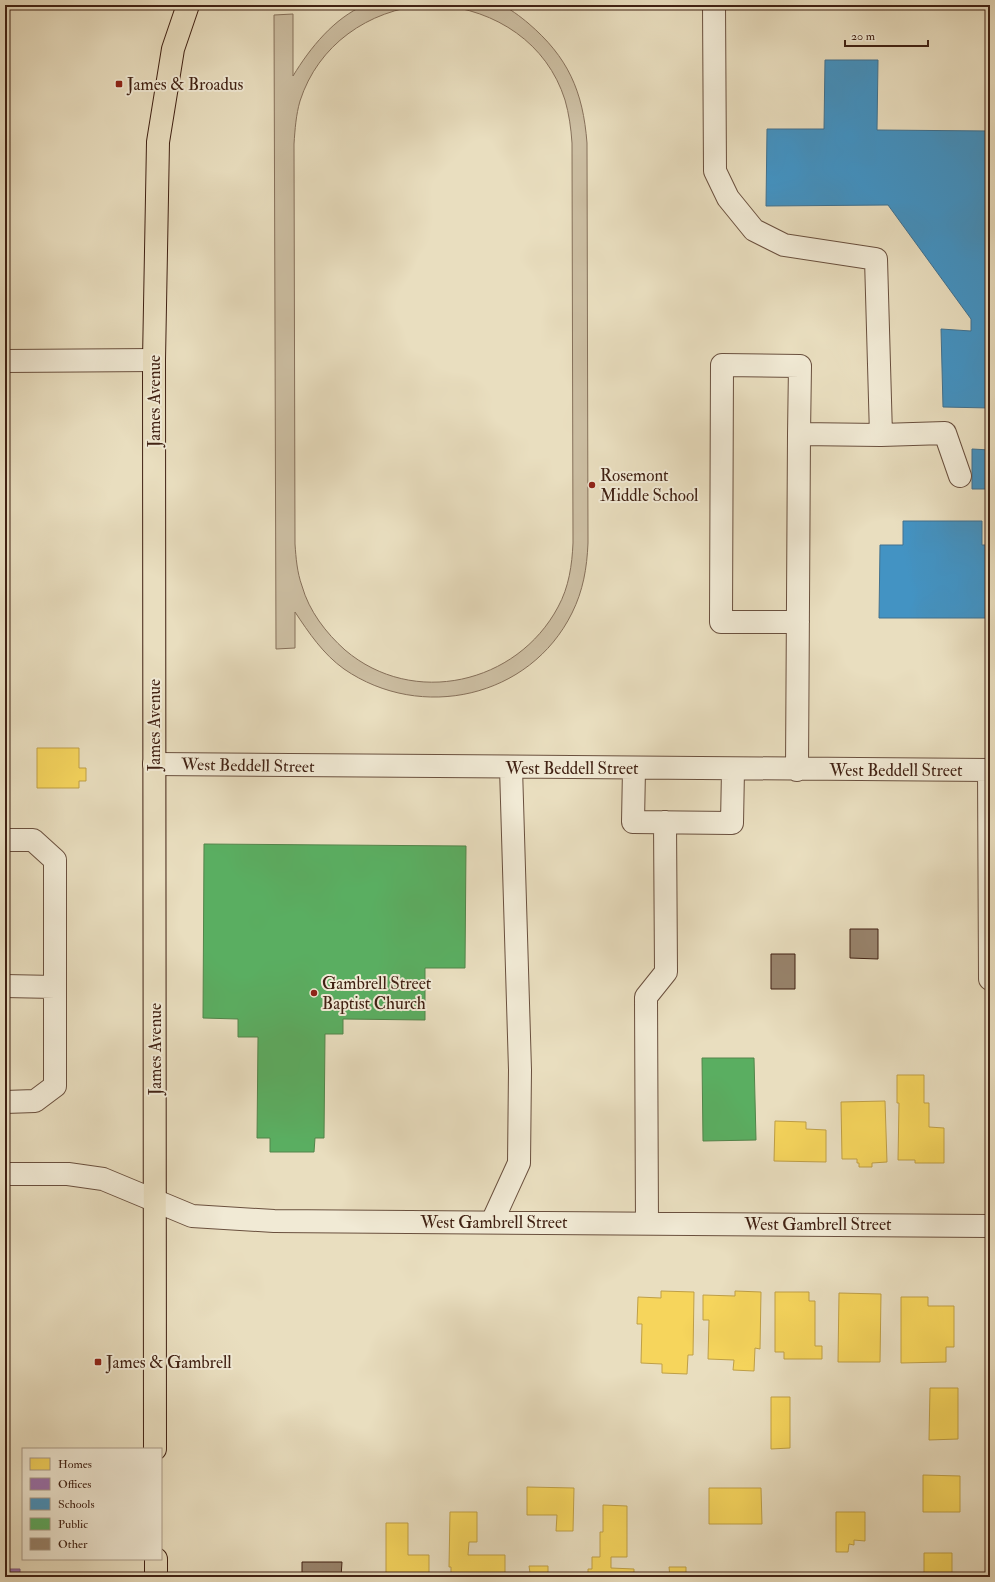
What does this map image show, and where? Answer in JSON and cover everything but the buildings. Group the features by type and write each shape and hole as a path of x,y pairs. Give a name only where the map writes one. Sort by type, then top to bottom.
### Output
{"main road":[{"name":"James Avenue","path":"155,1448 154,360 158,142 173,49 188,5"},
{"path":"156,1560 156,1577"}],"street":[{"path":"714,5 715,170 728,198 754,230 784,246 876,259 881,435"},
{"path":"5,361 154,360"},
{"path":"797,770 800,366 722,365 721,622 798,622"},
{"path":"799,434 881,435 945,433 960,476"},
{"name":"West Beddell Street","path":"154,764 733,770 989,770"},
{"path":"492,1222 519,1163 520,1070 511,768"},
{"path":"634,769 634,822 732,823 733,770"},
{"path":"989,770 990,979"},
{"path":"647,1223 646,997 666,972 665,822"},
{"path":"5,840 33,840 54,860 54,1086 35,1101 5,1102"},
{"path":"5,986 54,987"},
{"name":"West Gambrell Street","path":"5,1174 68,1174 103,1179 155,1202 192,1216 259,1220 990,1226"}],"shaded area":[{"path":"365,5 426,5 405,8 384,14 365,23 348,34 332,47 319,63 308,81 300,101 294,144 295,544 300,581 309,604 325,629 345,650 372,668 401,679 431,682 462,679 491,670 517,654 540,633 558,607 565,592 569,576 573,543 572,143 570,121 565,100 557,80 546,62 532,46 516,33 499,22 480,14 459,8 438,5 500,5 522,18 542,36 563,62 577,91 585,124 587,143 588,543 587,561 582,588 572,613 553,642 529,665 502,682 471,693 439,697 406,695 374,685 344,669 329,657 295,612 295,648 276,649 274,15 293,14 293,76 315,45 333,26 343,18"}],"place":[{"name":"James & Broadus","path":"119,84"},
{"name":"Rosemont Middle School","path":"592,485"},
{"name":"Gambrell Street Baptist Church","path":"314,993"},
{"name":"James & Gambrell","path":"98,1362"}]}
